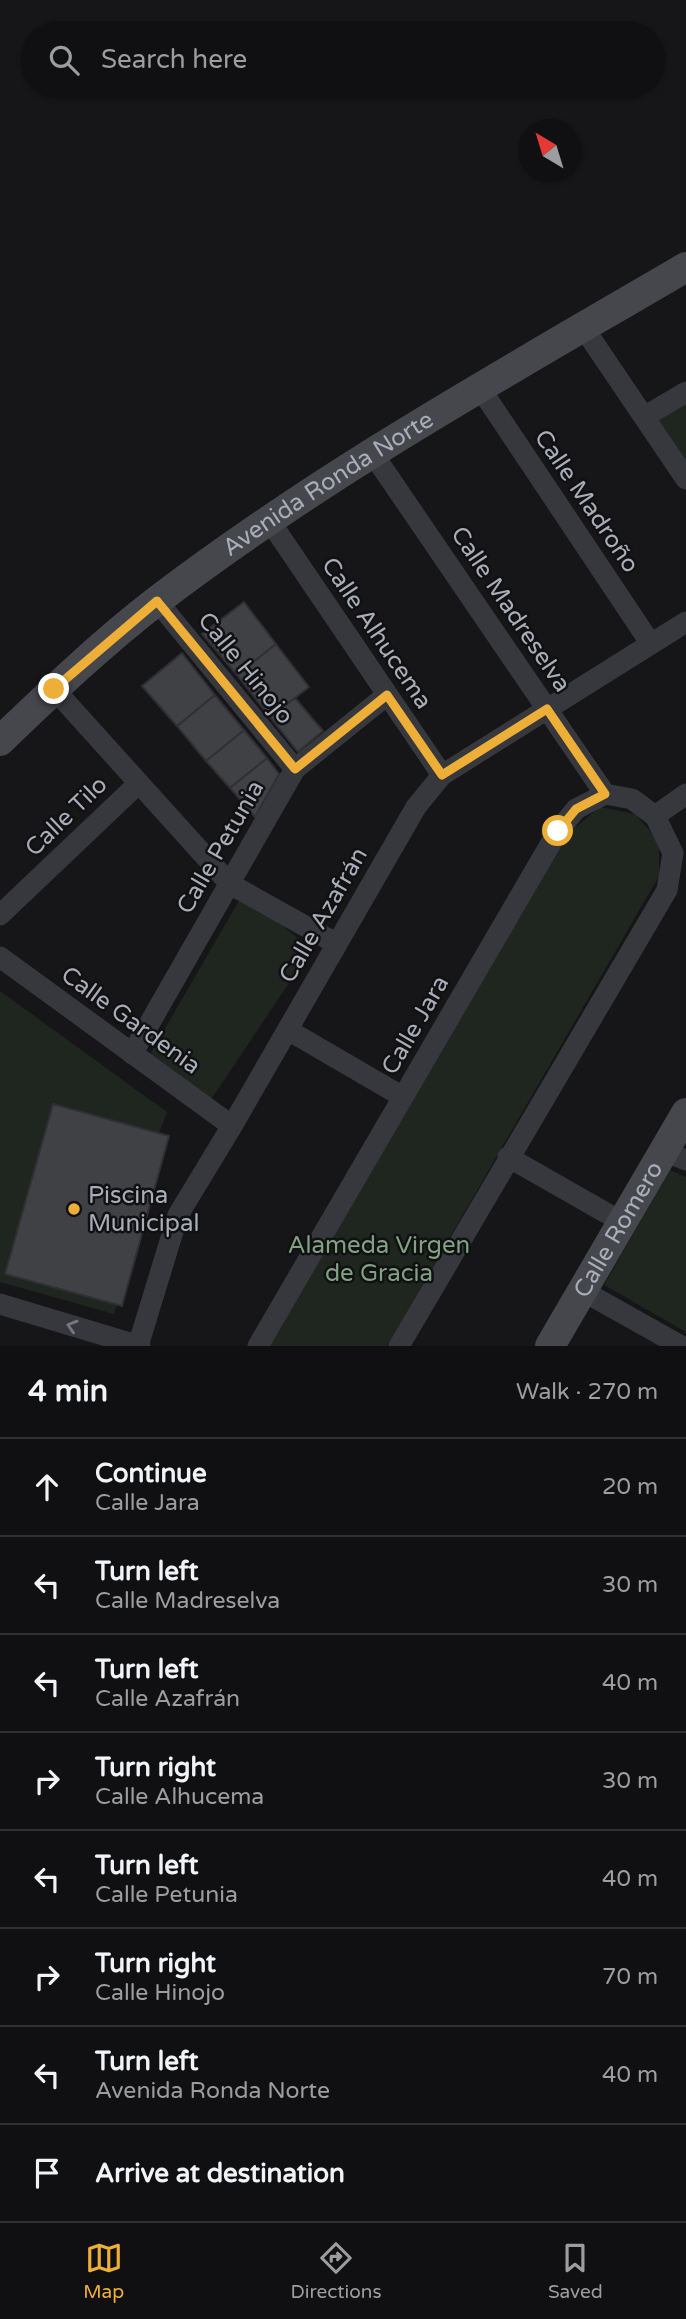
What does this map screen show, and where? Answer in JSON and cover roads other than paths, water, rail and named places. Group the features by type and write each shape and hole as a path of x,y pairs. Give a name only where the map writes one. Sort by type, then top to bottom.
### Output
{"street":[{"name":"Avenida Ronda Norte","path":"0,741 54,689 157,601 269,520 480,388 686,267"},
{"path":"583,327 686,479"},
{"name":"Calle Madroño","path":"480,388 652,644"},
{"path":"644,416 686,392"},
{"name":"Calle Madreselva","path":"373,454 605,794"},
{"name":"Calle Alhucema","path":"269,520 442,775"},
{"name":"Calle Hinojo","path":"157,601 295,769"},
{"name":"Calle Azafrán","path":"139,1346 178,1215 416,807 442,775 686,622"},
{"path":"54,689 230,884 337,944"},
{"name":"Calle Petunia","path":"132,1054 295,769 387,695"},
{"name":"Calle Tilo","path":"0,915 139,783"},
{"path":"399,1346 508,1157 676,894 673,853 654,816 632,799 605,794"},
{"name":"Calle Jara","path":"258,1346 558,831 576,809 605,794"},
{"path":"654,816 686,794"},
{"name":"Calle Gardenia","path":"0,957 232,1126"},
{"path":"288,1030 403,1097"},
{"name":"Calle Romero","path":"551,1346 622,1222 675,1156 686,1113"},
{"path":"508,1157 622,1222"},
{"path":"583,1290 681,1346"},
{"path":"0,1304 139,1346"}],"place":[{"name":"Piscina Municipal","path":"74,1209"}],"park label":[{"name":"Alameda Virgen de Gracia","path":"379,1259"}]}
